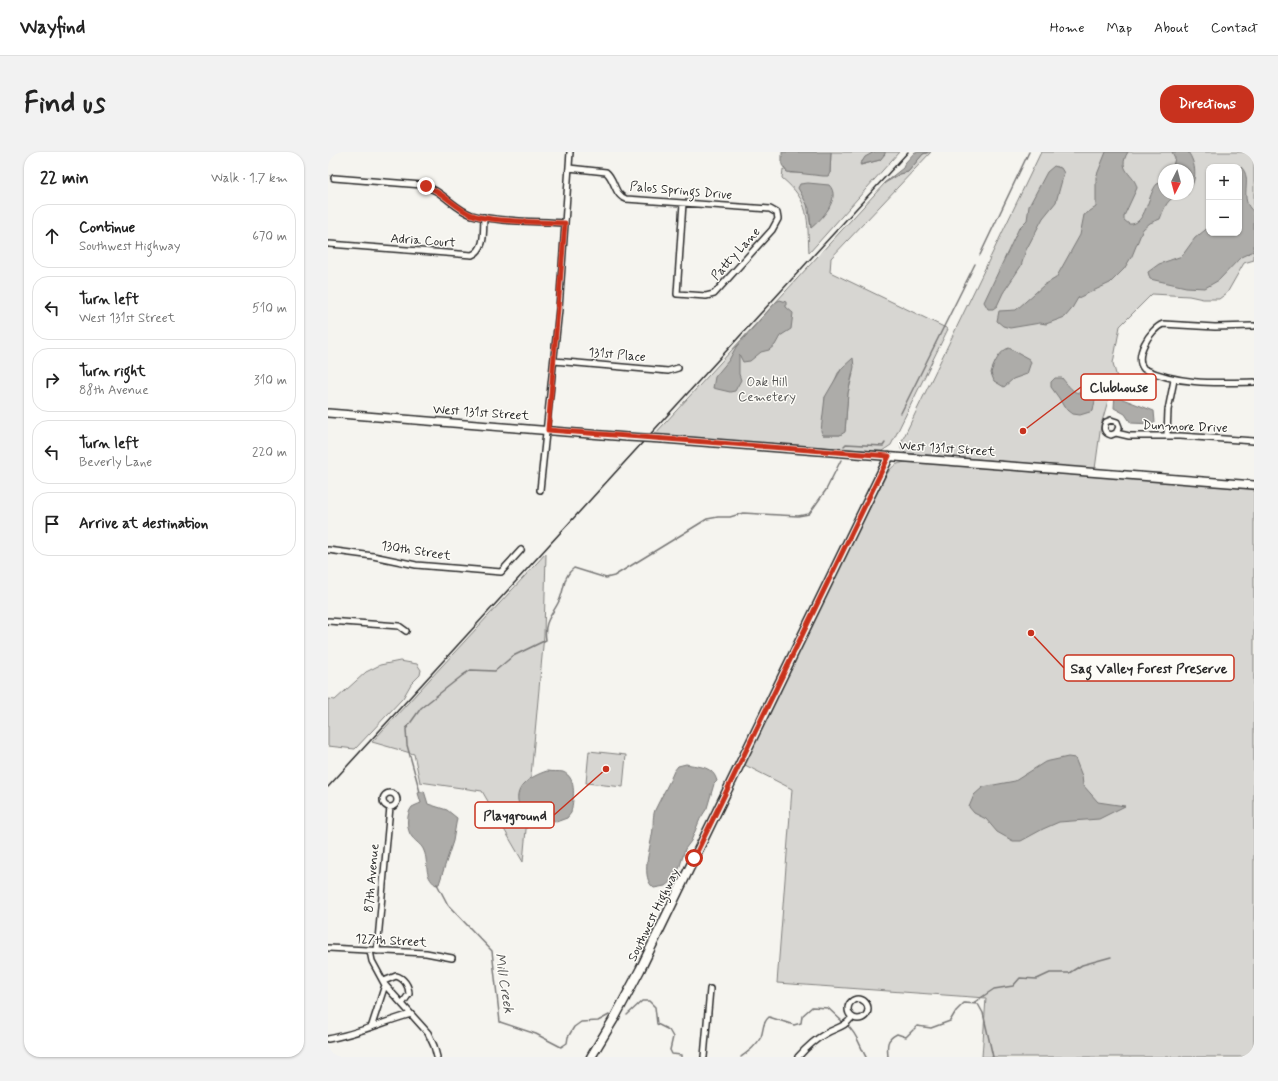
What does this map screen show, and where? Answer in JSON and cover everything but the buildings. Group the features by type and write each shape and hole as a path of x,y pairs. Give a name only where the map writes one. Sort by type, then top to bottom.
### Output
{"main road":[{"name":"Southwest Highway","path":"591,1057 615,1017 640,970 889,456"}],"street":[{"path":"540,490 548,430 570,152"},
{"name":"Palos Springs Drive","path":"569,168 608,174 623,198 770,209 775,211 778,216"},
{"path":"334,178 426,186 434,189 470,214 484,217 565,223"},
{"name":"Patty Lane","path":"683,203 677,294 706,296 714,294 775,227 778,216"},
{"name":"Adria Court","path":"329,244 472,255 479,252 482,246 484,217"},
{"path":"1254,326 1163,324 1156,328 1147,338 1141,364 1144,369 1174,380 1210,383 1254,382"},
{"name":"131st Place","path":"554,361 668,371 678,368"},
{"path":"1167,435 1167,413 1174,380"},
{"name":"West 131st Street","path":"328,413 1254,485"},
{"name":"Dunmore Drive","path":"1116,433 1129,436 1167,435 1254,441"},
{"name":"130th Street","path":"328,550 373,556 416,565 501,572 522,550"},
{"path":"328,621 399,626 406,631"},
{"name":"87th Avenue","path":"377,951 390,807"},
{"name":"127th Street","path":"328,948 426,953 452,958"},
{"path":"370,951 372,961 385,983 428,1033 434,1046 436,1057"},
{"path":"372,1026 385,983 396,976 401,977 405,982 409,994 402,1004"},
{"path":"704,1057 710,988"},
{"path":"328,1039 354,1033 411,1014"},
{"path":"798,1057 818,1038 847,1024 852,1017"}],"green space":[{"path":"831,152 874,152 860,163 861,165 880,160 885,152 899,152 809,253 806,212 798,195 782,178 783,169 790,173 830,173","holes":["832,191 829,208 811,228 807,204"]},
{"name":"Oak Hill Cemetery","path":"931,152 831,258 830,272 948,329 891,445 882,451 877,451 654,435 885,183 900,174 908,172 923,154","holes":["846,364 853,374 848,393 845,431 840,435 823,435 825,397 830,392 838,373"]},
{"path":"1041,152 1254,152 1254,260 1244,263 1227,293 1219,299 1152,294 1120,326 1113,363 1120,389 1111,390 1101,425 1095,469 905,453 901,449 901,443"},
{"path":"907,462 1254,489 1254,1057 982,1057 986,998 777,983 792,789 743,764 885,477 894,466 899,463"},
{"path":"546,553 544,635 523,862 482,791 420,782 414,754 372,742"},
{"path":"400,661 417,664 421,670 420,675 411,684 403,698 355,749 328,746 328,699 335,700 366,672 380,665"},
{"path":"589,751 626,755 623,787 586,783"}],"shaded area":[{"path":"782,152 831,152 830,173 828,176 823,176 787,172 782,165"},
{"path":"874,152 885,152 885,154 880,160 860,165 865,157"},
{"path":"915,152 928,152 923,154 908,172 900,174 884,183 903,168 905,163"},
{"path":"1106,152 1128,152 1125,158 1125,168 1136,183 1137,188 1124,216 1124,220 1129,224 1135,223 1143,215 1157,184 1158,200 1170,200 1165,206 1160,219 1150,223 1143,229 1132,256 1124,269 1110,283 1078,298 1065,317 1046,324 1040,323 1010,328 1003,326 997,321 999,311 1016,310 1044,285 1056,278 1080,235 1084,215 1096,207 1096,177"},
{"path":"1172,152 1188,152 1194,164 1174,164 1175,158"},
{"path":"1054,166 1061,168 1064,173 1056,202 1043,218 1026,250 1021,266 1003,293 997,306 993,309 988,309 984,302 1019,228 1027,220 1029,206 1047,172"},
{"path":"1242,168 1246,177 1247,201 1249,207 1254,212 1254,251 1241,257 1219,280 1205,288 1186,287 1150,279 1148,272 1159,264 1182,256 1195,238 1206,229 1206,236 1242,236"},
{"path":"808,183 829,185 833,196 832,202 825,214 811,228 809,208 798,188 800,184"},
{"path":"780,300 786,302 786,307 793,313 791,329 780,336 775,345 769,350 761,352 750,361 743,362 739,354 739,374 741,380 735,391 730,392 713,388 715,377 729,360 736,347 776,302"},
{"path":"1009,348 1029,359 1031,362 1027,374 1013,379 1004,387 994,381 991,373 995,362 1000,355"},
{"path":"853,358 854,367 848,393 845,432 840,435 823,435 821,431 825,397 842,368"},
{"path":"1055,378 1062,378 1074,391 1096,395 1093,411 1080,415 1073,414 1064,407 1051,387 1051,382"},
{"path":"1115,393 1120,398 1154,411 1155,422 1153,424 1131,423 1125,414 1114,408"},
{"path":"1068,757 1075,758 1082,776 1083,785 1098,802 1125,806 1099,819 1059,822 1021,841 1013,841 997,832 986,819 974,813 969,807 974,795 983,787 1015,781 1045,762"},
{"path":"686,764 709,770 715,776 717,781 714,784 707,808 700,819 691,841 685,849 677,876 665,886 654,888 648,877 647,863 653,832 654,813 674,771 678,766"},
{"path":"547,771 563,772 568,775 573,784 571,813 567,818 556,822 541,811 520,807 518,800 518,794 524,784 535,776"},
{"path":"424,791 428,804 447,810 457,818 453,841 439,884 436,885 429,878 423,849 410,834 408,826 410,810 412,807 421,803 418,793"}],"waterway":[{"path":"980,255 1029,152"},
{"path":"901,413 975,264"},
{"path":"844,446 846,444 883,446 885,443"},
{"path":"420,792 407,745 406,729 421,708 463,675 471,670 495,671 513,656 546,640 545,633 547,622 560,599 566,578 570,571 574,568 606,578 614,576 707,519 730,517 743,513 798,516 809,514 826,490 841,460"},
{"name":"Mill Creek","path":"437,884 448,905 492,951 500,1022 536,1034 561,1047 567,1043 568,1037 574,1027 581,1022 598,1021 609,1015"},
{"path":"973,1003 994,989 1013,986 1020,978 1037,979 1050,973 1069,973 1082,965 1111,957"},
{"name":"Mill Creek","path":"627,1015 642,1001 649,1001 655,1007 657,1024 669,1030 673,1037 670,1050 672,1054 681,1055 681,1057"},
{"name":"Mill Creek","path":"888,1057 888,1043 893,1036 897,1034 906,1037 917,1026 931,1028 950,1021 956,1011 964,1003 978,1004 983,1013 993,1057"},
{"name":"Mill Creek","path":"741,1057 759,1040 764,1024 769,1017 794,1025 801,1023 802,1016 812,1007 828,1008 844,1023"},
{"name":"Mill Creek","path":"847,1025 856,1036 866,1057"}],"railway":[{"path":"328,787 908,152"}],"place":[{"name":"Clubhouse","path":"1023,431"},
{"name":"Sag Valley Forest Preserve","path":"1031,633"},
{"name":"Playground","path":"606,769"}],"route":[{"path":"426,186 434,189 470,214 484,217 565,223 548,430 889,456 694,858"}]}
